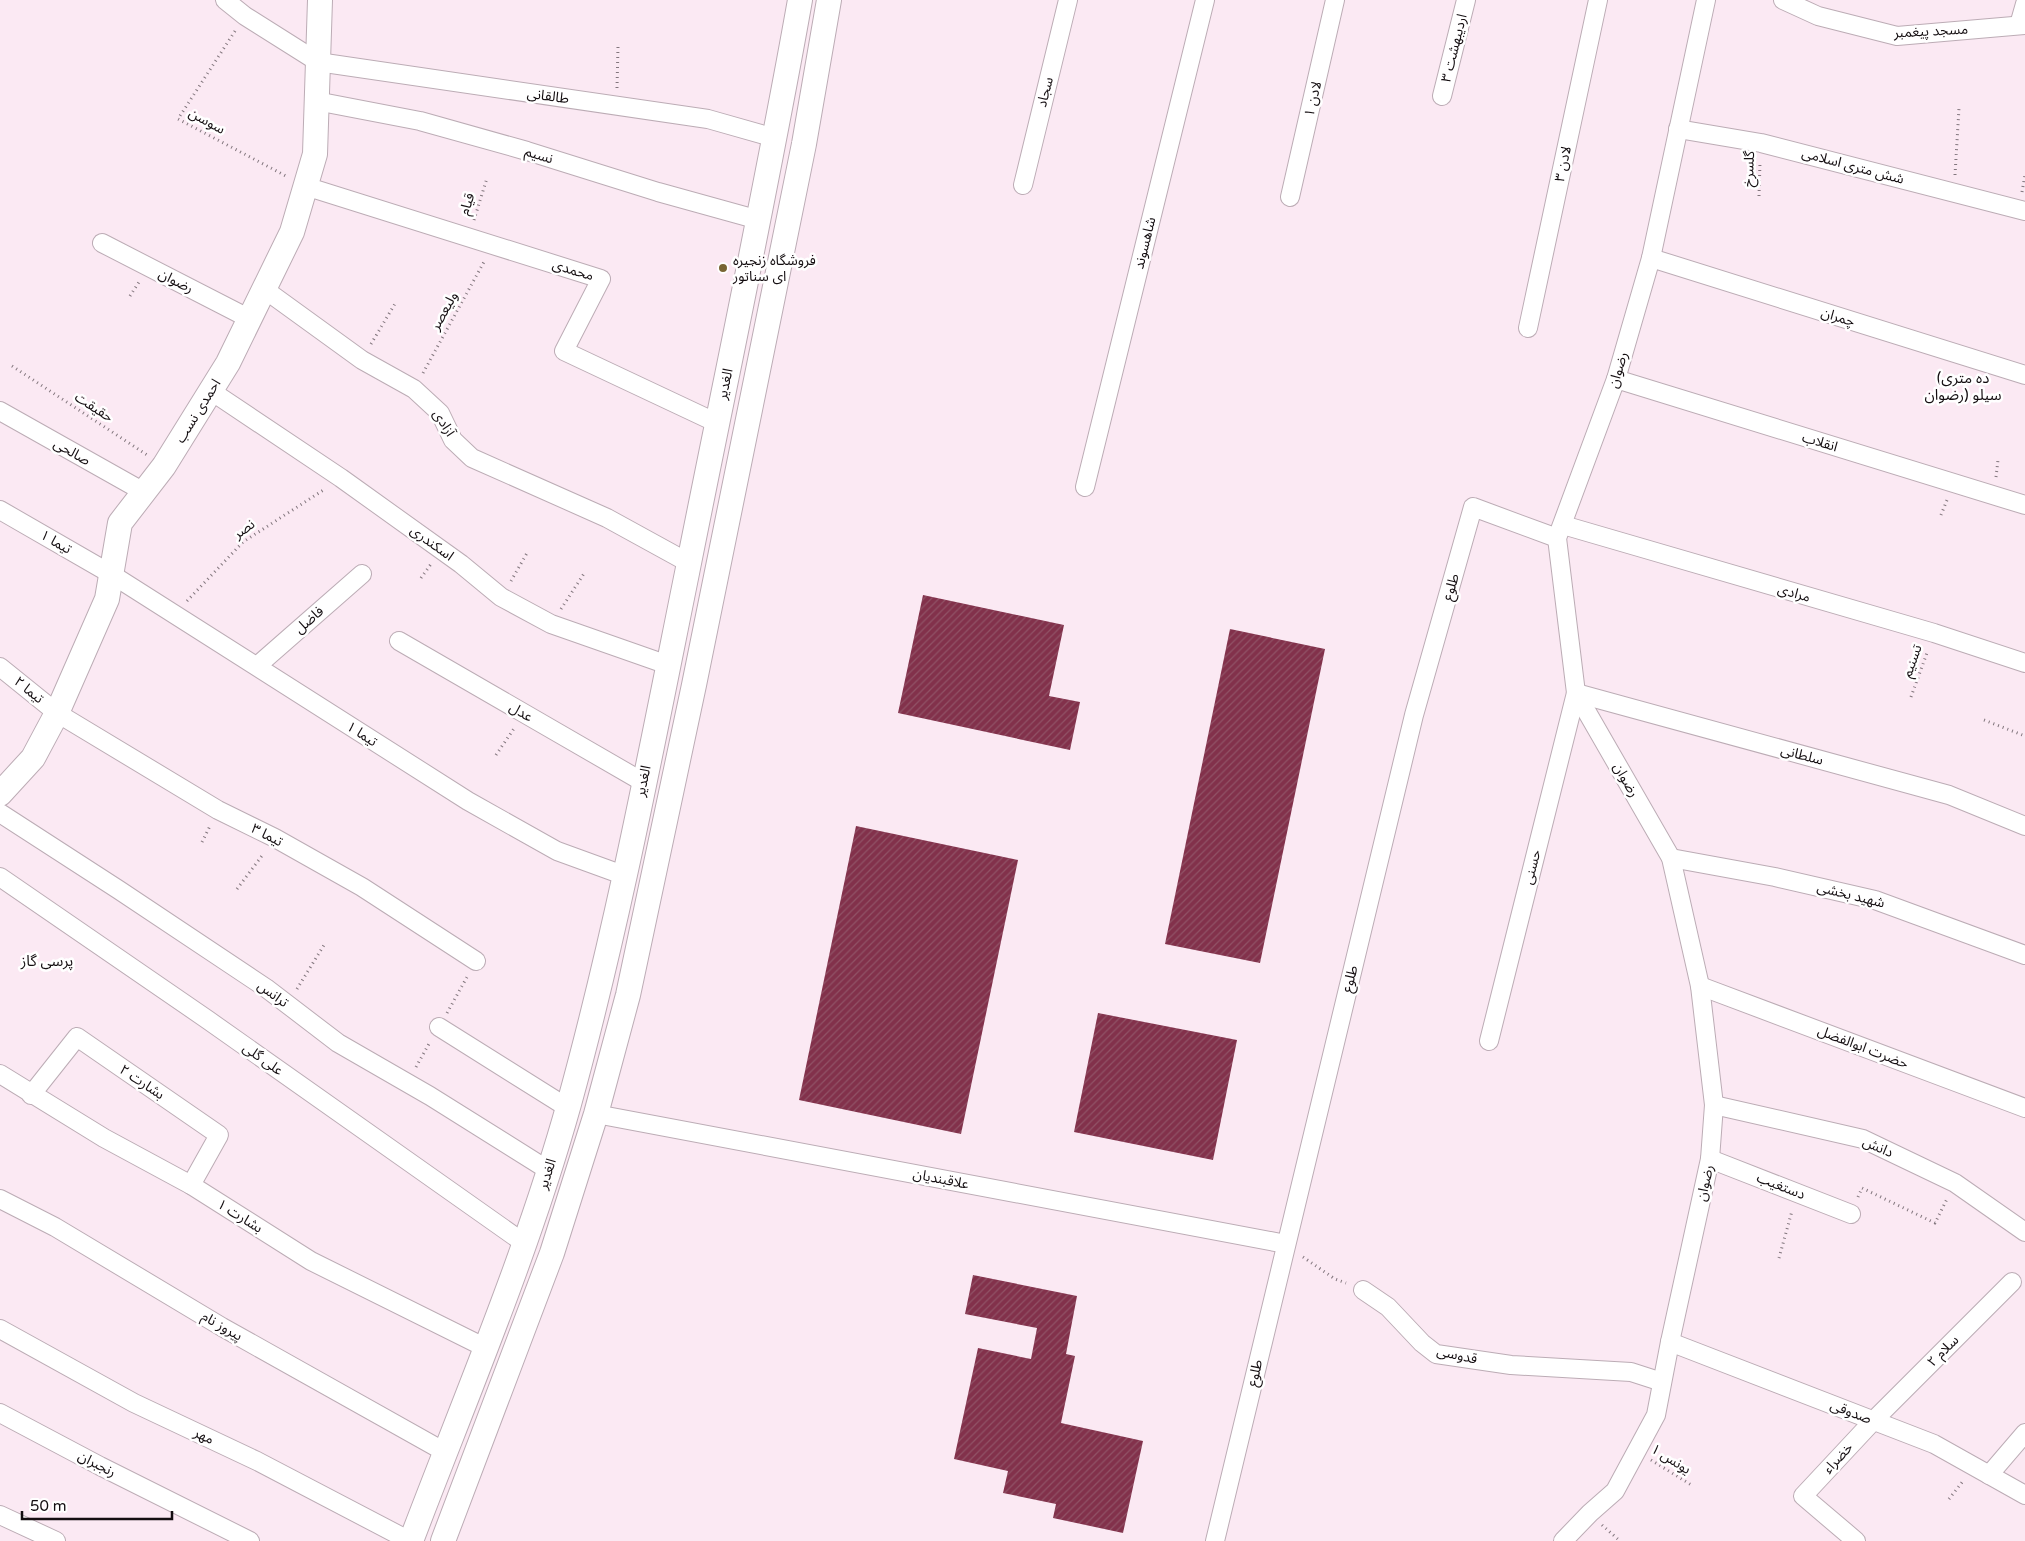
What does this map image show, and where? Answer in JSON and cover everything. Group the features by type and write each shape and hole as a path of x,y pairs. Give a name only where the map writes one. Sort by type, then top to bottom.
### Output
{"main road":[{"name":"احمدی نسب","path":"0,794 33,758 57,712 107,599 120,523 164,466 228,363 292,232 315,154 320,0"},
{"name":"الغدیر","path":"411,1541 524,1244 568,1108 599,988 689,563 775,138 800,0"},
{"name":"الغدیر","path":"443,1541 552,1253 596,1114 628,995 692,694 802,153 829,0"},
{"path":"568,1108 596,1114"}],"street":[{"path":"226,0 244,16 318,62"},
{"name":"سجاد","path":"1023,184 1068,0"},
{"name":"شاهسوند","path":"1085,487 1205,0"},
{"name":"لادن ۱","path":"1290,197 1335,0"},
{"name":"اردیبهشت ۳","path":"1442,96 1466,0"},
{"name":"لادن ۳","path":"1528,328 1598,0"},
{"name":"رضوان","path":"1563,1541 1614,1491 1656,1415 1710,1159 1714,1105 1700,986 1671,858 1576,693 1560,532 1616,379 1651,258 1706,0"},
{"name":"مسجد پیغمبر","path":"1783,0 1818,16 1897,36 2022,25"},
{"path":"2022,25 2025,4"},
{"name":"طالقانی","path":"318,62 708,119 775,138"},
{"name":"نسیم","path":"316,101 420,121 758,220"},
{"name":"شش متری اسلامی","path":"1678,129 1761,143 2025,211"},
{"name":"محمدی","path":"305,186 601,279 564,351 717,423"},
{"name":"رضوان","path":"102,243 250,319"},
{"name":"چمران","path":"1651,258 2025,376"},
{"name":"آزادی","path":"264,289 362,360 414,388 440,413 453,440 472,458 606,518 689,563"},
{"name":"انقلاب","path":"1616,379 2025,505"},
{"name":"اسکندری","path":"211,391 341,478 461,564 502,596 551,624 668,666"},
{"name":"صالحی","path":"0,411 144,492"},
{"name":"طلوع","path":"1215,1541 1414,715 1473,507 1560,532"},
{"name":"۱ تیما","path":"0,510 112,574"},
{"name":"مرادی","path":"1560,532 1934,633 2025,663"},
{"name":"تیما ۱","path":"112,574 468,801 556,851 623,875"},
{"name":"فاضل","path":"257,666 362,574"},
{"name":"عدل","path":"399,641 643,782"},
{"name":"تیما ۲","path":"0,667 57,712"},
{"name":"سلطانی","path":"1576,693 1949,795 2025,826"},
{"name":"حسنی","path":"1489,1041 1576,693"},
{"name":"تیما ۳","path":"57,712 218,810 275,838 362,887 476,960"},
{"name":"ترانس","path":"0,813 119,890 287,1004 338,1043 430,1096 548,1170"},
{"name":"شهید بخشی","path":"1671,858 1775,877 1875,900 2025,955"},
{"name":"علی گلی","path":"0,878 216,1026 524,1244"},
{"name":"حضرت ابوالفضل","path":"1700,986 2025,1108"},
{"path":"439,1027 568,1108"},
{"name":"بشارت ۲","path":"32,1095 77,1037 219,1135 191,1185"},
{"name":"بشارت ۱","path":"0,1074 104,1138 191,1185 311,1261 486,1348"},
{"name":"دانش","path":"1714,1105 1863,1140 1955,1183 2025,1232"},
{"name":"علاقبندیان","path":"596,1114 1286,1244"},
{"name":"دستغیب","path":"1710,1159 1851,1214"},
{"name":"پیروز نام","path":"0,1199 55,1226 222,1327 445,1452"},
{"name":"سلام ۲","path":"1874,1420 2012,1282"},
{"name":"قدوسی","path":"1364,1290 1388,1307 1422,1343 1436,1354 1511,1365 1631,1372 1662,1382"},
{"name":"مهر","path":"0,1329 134,1403 257,1461 411,1541"},
{"name":"صدوقی","path":"1670,1342 1934,1444 2025,1495"},
{"name":"رنجبران","path":"0,1412 100,1466 250,1541"},
{"name":"خضراء","path":"1856,1541 1803,1496 1874,1420"},
{"path":"1989,1475 2025,1433"},
{"path":"1,1517 56,1541"}],"path":[{"name":"سوسن","path":"244,16 178,119 305,186"},
{"path":"616,106 618,46"},
{"path":"1954,193 1959,108"},
{"name":"گلسرخ","path":"1759,196 1761,143"},
{"name":"قیام","path":"469,238 487,178"},
{"name":"ولیعصر","path":"414,388 493,245"},
{"path":"362,360 396,302"},
{"name":"حقیقت","path":"12,366 164,466"},
{"name":"نصر","path":"174,614 243,542 341,478"},
{"path":"502,596 527,553"},
{"path":"551,624 585,572"},
{"name":"تسنیم","path":"1912,697 1934,633"},
{"path":"496,755 524,713"},
{"path":"1984,720 2025,736"},
{"path":"237,889 275,838"},
{"path":"287,1004 324,945"},
{"path":"1851,1214 1862,1188 1935,1223 1955,1183"},
{"path":"1779,1258 1798,1192"},
{"path":"1286,1244 1335,1279 1364,1290"},
{"name":"یونس ۱","path":"1636,1451 1693,1486"}],"building":[{"path":"923,595 1064,625 1049,696 1080,702 1070,750 898,713"},
{"path":"1230,629 1325,649 1260,963 1165,944"},
{"path":"856,826 1018,860 961,1134 799,1100"},
{"path":"1098,1013 1237,1040 1213,1160 1074,1132"},
{"path":"973,1275 1077,1296 1066,1354 1075,1356 1061,1423 1143,1441 1123,1533 1053,1518 1056,1504 1003,1493 1008,1471 954,1459 978,1348 1031,1359 1037,1328 965,1314"}],"place":[{"name":"فروشگاه زنجیره ای سناتور","path":"723,268"}],"district":[{"name":"(ده متری سیلو (رضوان","path":"1963,386"},
{"name":"پرسی گاز","path":"47,961"}]}
